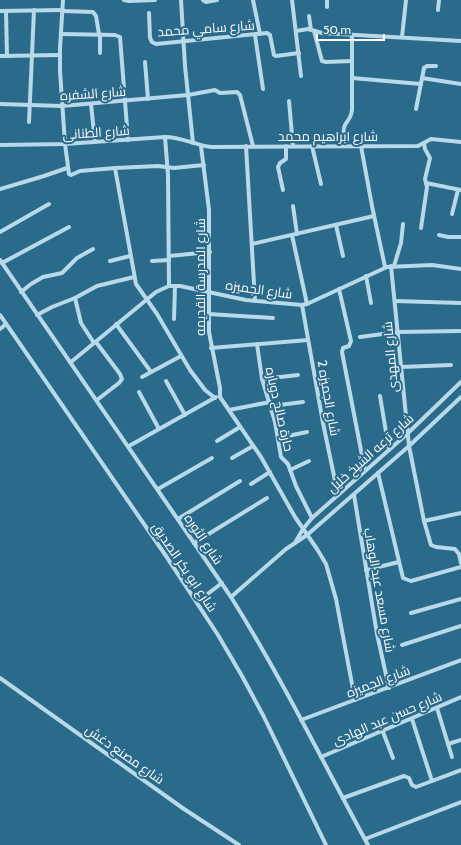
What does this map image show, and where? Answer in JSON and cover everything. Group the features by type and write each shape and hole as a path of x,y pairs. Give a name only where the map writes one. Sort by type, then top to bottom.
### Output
{"street":[{"path":"63,0 60,55 62,106 67,168 69,174 71,175 80,171 115,168 204,165"},
{"path":"124,0 129,2 155,0"},
{"path":"181,0 183,42 193,143"},
{"path":"203,0 206,2 217,0"},
{"path":"253,0 255,2 263,89"},
{"path":"292,0 301,76"},
{"path":"327,0 327,7"},
{"path":"402,37 406,0"},
{"path":"438,10 439,0"},
{"path":"29,122 34,10"},
{"path":"0,11 63,10 93,12 96,16 100,53"},
{"path":"6,11 7,56"},
{"name":"شارع سامي محمد","path":"149,13 150,38 152,42 158,44 267,34 270,36 273,53 276,56 298,53"},
{"path":"309,16 322,61 352,61"},
{"path":"296,31 313,30 320,33 461,41"},
{"path":"61,34 99,34 115,35 120,37 128,140"},
{"path":"345,146 343,129 351,117 352,35"},
{"path":"0,56 60,55"},
{"path":"145,62 148,99"},
{"path":"416,109 424,67 436,66"},
{"path":"352,78 421,84"},
{"path":"422,78 461,84"},
{"name":"شارع الشفره","path":"0,104 62,106 188,95 215,90 220,94 238,93 253,146"},
{"path":"289,101 293,146"},
{"path":"91,104 95,142"},
{"path":"165,137 168,167 169,286"},
{"name":"شارع الطنانى","path":"0,145 65,144 165,137 177,138 193,143"},
{"name":"شارع ابراهيم محمد","path":"193,143 201,146 418,146 428,140 434,139 461,142"},
{"path":"421,228 427,188 425,179 430,158 425,149 424,143"},
{"name":"شارع المدرسة القديمه","path":"201,146 209,210 209,332 221,399 254,446 303,529 326,564 332,580 342,626 355,700"},
{"path":"246,146 255,301"},
{"path":"283,190 278,167 286,158 286,146"},
{"path":"312,146 321,184"},
{"path":"361,146 385,267"},
{"path":"0,189 67,168"},
{"path":"115,168 134,277 138,288 157,314 181,356 197,380 215,398"},
{"path":"426,183 460,190 452,214"},
{"path":"0,232 49,204"},
{"path":"293,206 297,234"},
{"path":"252,244 374,216"},
{"path":"393,266 401,243 403,224"},
{"path":"336,225 344,256"},
{"path":"1,261 46,240 69,227"},
{"name":"شارع الجميزه 2","path":"292,235 305,304 308,340 324,431 338,495"},
{"path":"439,235 461,237"},
{"path":"21,292 43,277 62,273 74,260 93,249"},
{"path":"152,261 210,252"},
{"path":"110,261 130,256"},
{"name":"شارع الثوره","path":"1,261 231,597 252,631 368,845"},
{"name":"شارع الجميزه","path":"71,362 156,292 169,286 255,301 305,304 385,267 432,265 461,269"},
{"name":"شارع المهدى","path":"393,266 409,446 424,521 431,545 459,550"},
{"path":"366,276 371,303"},
{"path":"37,315 52,306 75,298 98,286 134,277"},
{"path":"174,319 175,286"},
{"path":"339,289 350,341 350,344 343,348 342,352 365,471"},
{"path":"75,298 81,323 120,374 122,379 120,383 97,400"},
{"path":"395,301 461,303"},
{"path":"209,314 273,318"},
{"name":"شارع ابو بكر الصديق","path":"0,315 197,602 242,676 264,717 326,845"},
{"path":"0,329 6,324"},
{"path":"116,324 151,372"},
{"path":"360,337 398,332 460,331"},
{"path":"211,348 308,340"},
{"name":"حارة صالح دوباره","path":"257,344 262,379 270,404 281,457 283,461 287,462 296,486 312,518"},
{"path":"142,377 181,356"},
{"path":"401,367 450,365"},
{"path":"262,379 298,375"},
{"path":"166,381 185,415"},
{"name":"شارع ترعه الشيخ خليل","path":"296,542 303,529 312,518 408,434 461,382"},
{"path":"139,392 159,429"},
{"path":"129,446 220,395"},
{"path":"380,396 389,450"},
{"name":"شارع ترعه الشيخ خليل","path":"231,597 296,542 308,535 354,495 461,397"},
{"path":"229,410 270,404 304,402"},
{"path":"217,441 240,427"},
{"path":"278,438 307,432"},
{"path":"232,458 254,446"},
{"path":"158,490 212,458"},
{"path":"290,470 309,461"},
{"path":"251,484 270,472"},
{"path":"378,473 402,576 408,581 461,567"},
{"path":"178,519 240,481"},
{"name":"شارع مسعد عبد الوهاب","path":"354,495 377,634 389,688"},
{"path":"194,542 267,498"},
{"path":"424,521 461,514"},
{"path":"459,550 461,563"},
{"path":"366,570 399,562"},
{"path":"197,602 222,583"},
{"path":"411,613 461,599"},
{"path":"402,646 461,626"},
{"name":"شارع الجميزه","path":"301,720 461,660"},
{"name":"شارع مصنع دغش","path":"0,678 184,809 239,845"},
{"name":"شارع حسن عبد الهادى","path":"321,757 383,732 461,697"},
{"path":"437,708 452,757"},
{"path":"412,719 432,780"},
{"path":"383,732 393,758"},
{"path":"448,744 461,740"},
{"path":"343,798 404,776 409,778 414,787 461,770"},
{"path":"364,839 461,802"}]}
